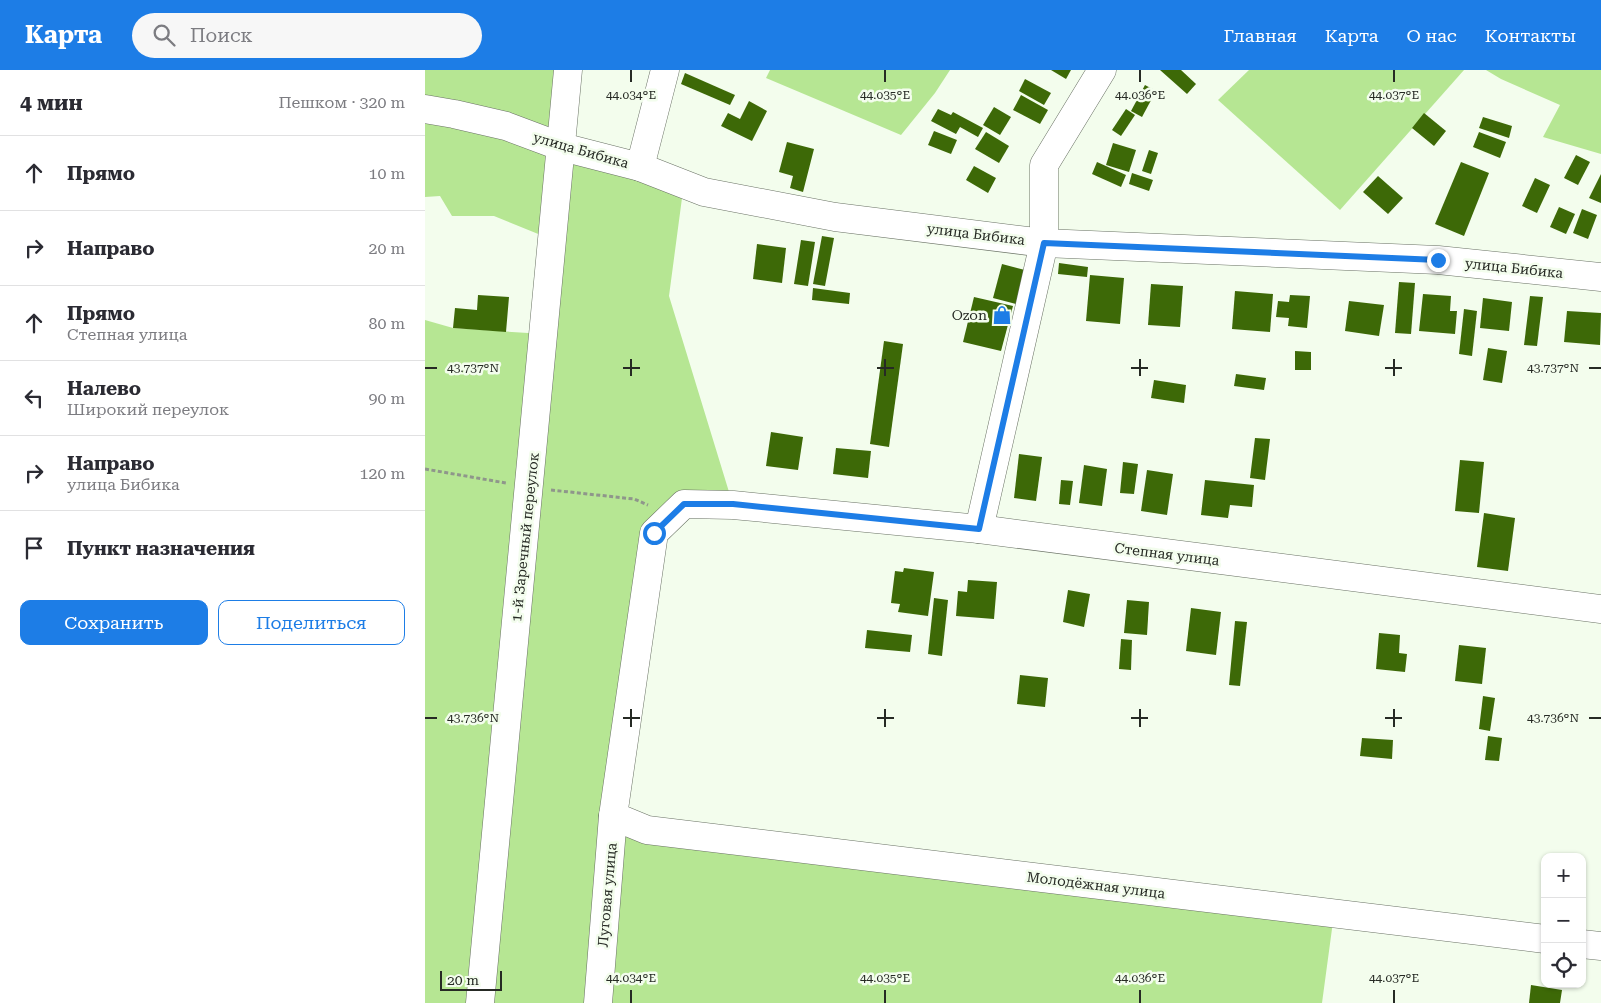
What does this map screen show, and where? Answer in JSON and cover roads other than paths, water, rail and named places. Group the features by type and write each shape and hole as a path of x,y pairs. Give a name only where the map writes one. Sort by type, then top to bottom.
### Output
{"street":[{"name":"1-й Заречный переулок","path":"479,1003 568,70"},
{"path":"640,167 665,70"},
{"path":"979,529 1044,243 1044,165 1101,70"},
{"name":"улица Бибика","path":"425,109 506,126 562,147 640,167 705,192 826,215 1044,243 1438,260 1601,277"},
{"name":"Луговая улица","path":"598,1003 613,816 654,533 684,504 733,504"},
{"name":"Степная улица","path":"733,504 979,529 1601,609"},
{"name":"Молодёжная улица","path":"613,816 647,830 1541,939"},
{"path":"1586,944 1601,946"}],"place":[{"name":"Ozon","path":"1002,315"}]}
